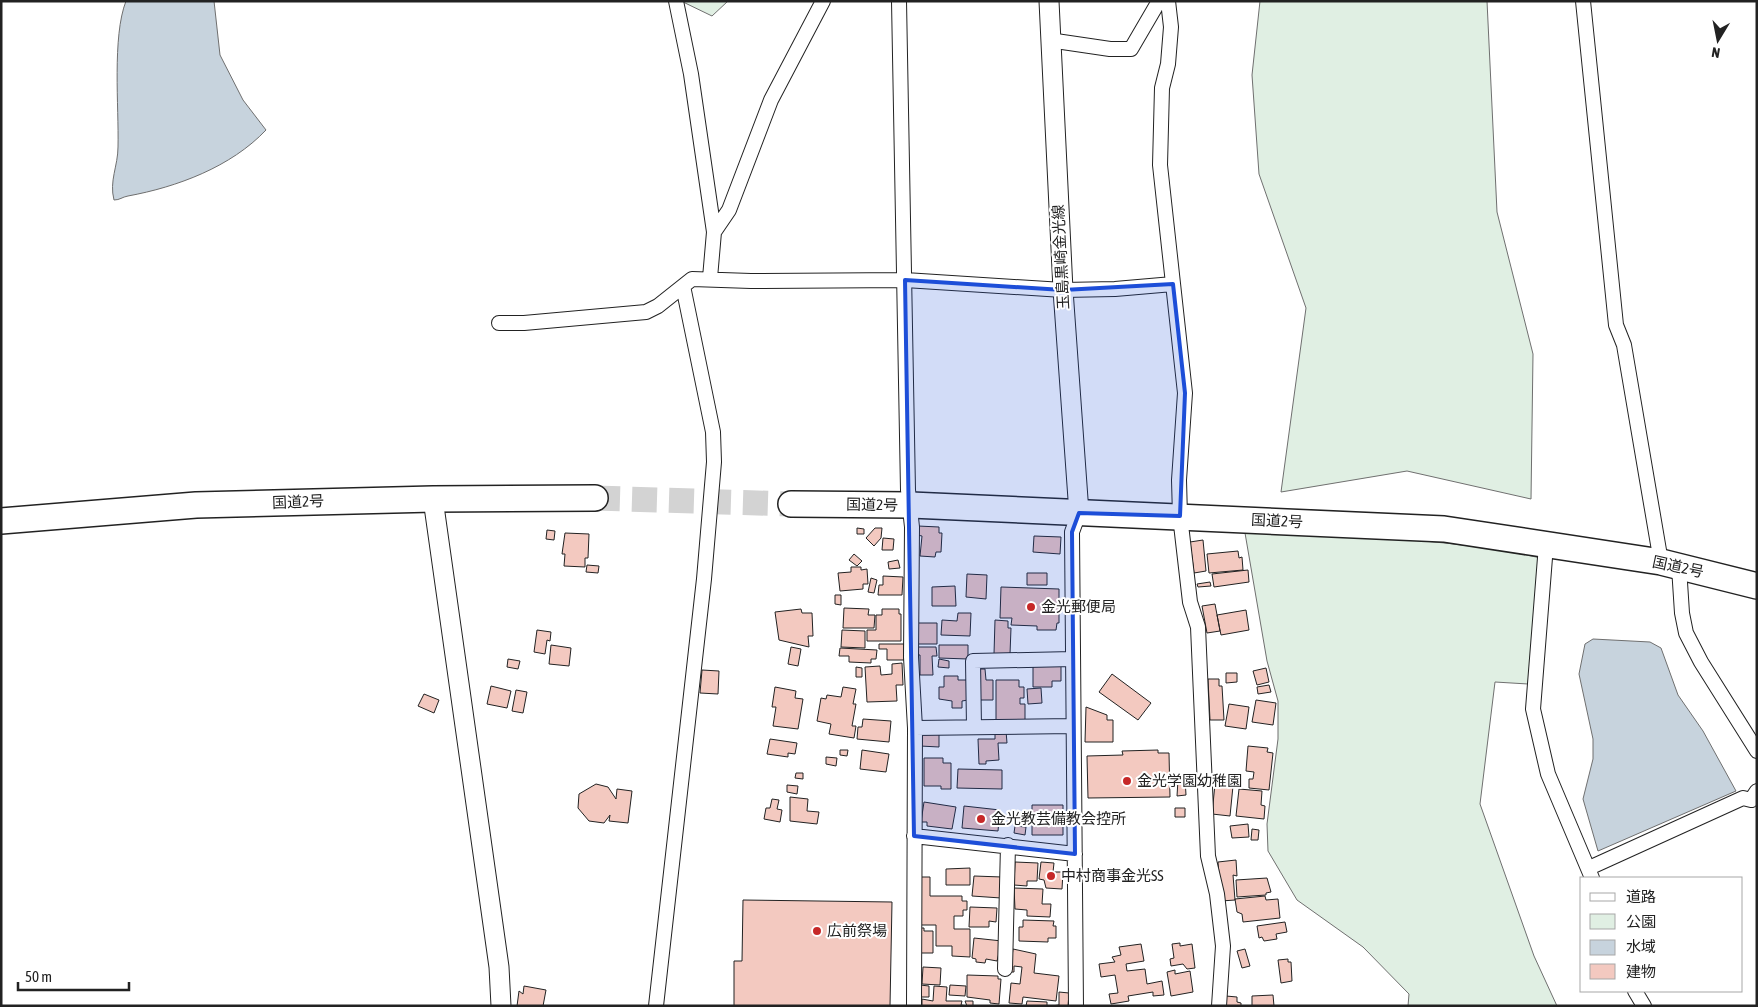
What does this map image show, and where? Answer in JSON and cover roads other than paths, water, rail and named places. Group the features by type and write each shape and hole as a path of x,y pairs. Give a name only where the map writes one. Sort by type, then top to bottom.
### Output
{"highway":[{"name":"国道2号","path":"1,521 196,505 433,498 595,498"},
{"name":"国道2号","path":"791,504 911,505 1444,529 1670,565 1757,586"}],"main road":[{"name":"玉島黒崎金光線","path":"1049,1 1049,40 1063,290 1079,513"},
{"path":"433,498 497,949 501,1006"}],"street":[{"path":"676,1 691,74 714,232 710,278"},
{"path":"714,232 729,210 771,100 823,1"},
{"path":"899,1 908,490 911,505 911,658 915,728 914,1006"},
{"path":"1049,40 1131,49 1159,1"},
{"path":"1168,1 1171,27 1168,64 1162,88 1160,165 1184,393 1178,480 1180,516 1190,602 1198,627 1208,856 1216,894 1223,946 1218,1006"},
{"path":"1583,1 1616,325 1624,345 1670,565 1686,633 1706,670 1757,751"},
{"path":"499,324 646,312 658,306 692,279 710,278 751,281 905,280 1063,290 1173,284"},
{"path":"656,1006 704,579 714,462 713,432 683,286"},
{"path":"1076,1006 1072,532 1079,513"},
{"path":"1546,545 1533,709 1548,774 1591,873 1743,798 1751,800 1757,791"},
{"path":"974,727 973,661 1073,659"},
{"path":"915,728 1073,726"},
{"path":"914,836 1008,845 1074,854"},
{"path":"1005,969 1008,845"},
{"path":"1636,992 1644,1006"}],"water":[{"path":"126,1 214,1 220,55 243,100 266,130 237,155 220,165 184,181 114,200 113,180 118,154 117,72 119,33"},
{"path":"1593,639 1650,642 1661,648 1678,695 1703,731 1736,791 1598,851 1583,799 1593,759 1593,739 1579,674 1585,644"}],"tunnel":[{"path":"595,498 791,504"}],"place":[{"name":"金光郵便局","path":"1031,607"},
{"name":"金光学園幼稚園","path":"1127,781"},
{"name":"金光教芸備教会控所","path":"981,819"},
{"name":"中村商事金光SS","path":"1051,876"},
{"name":"広前祭場","path":"817,931"}]}
